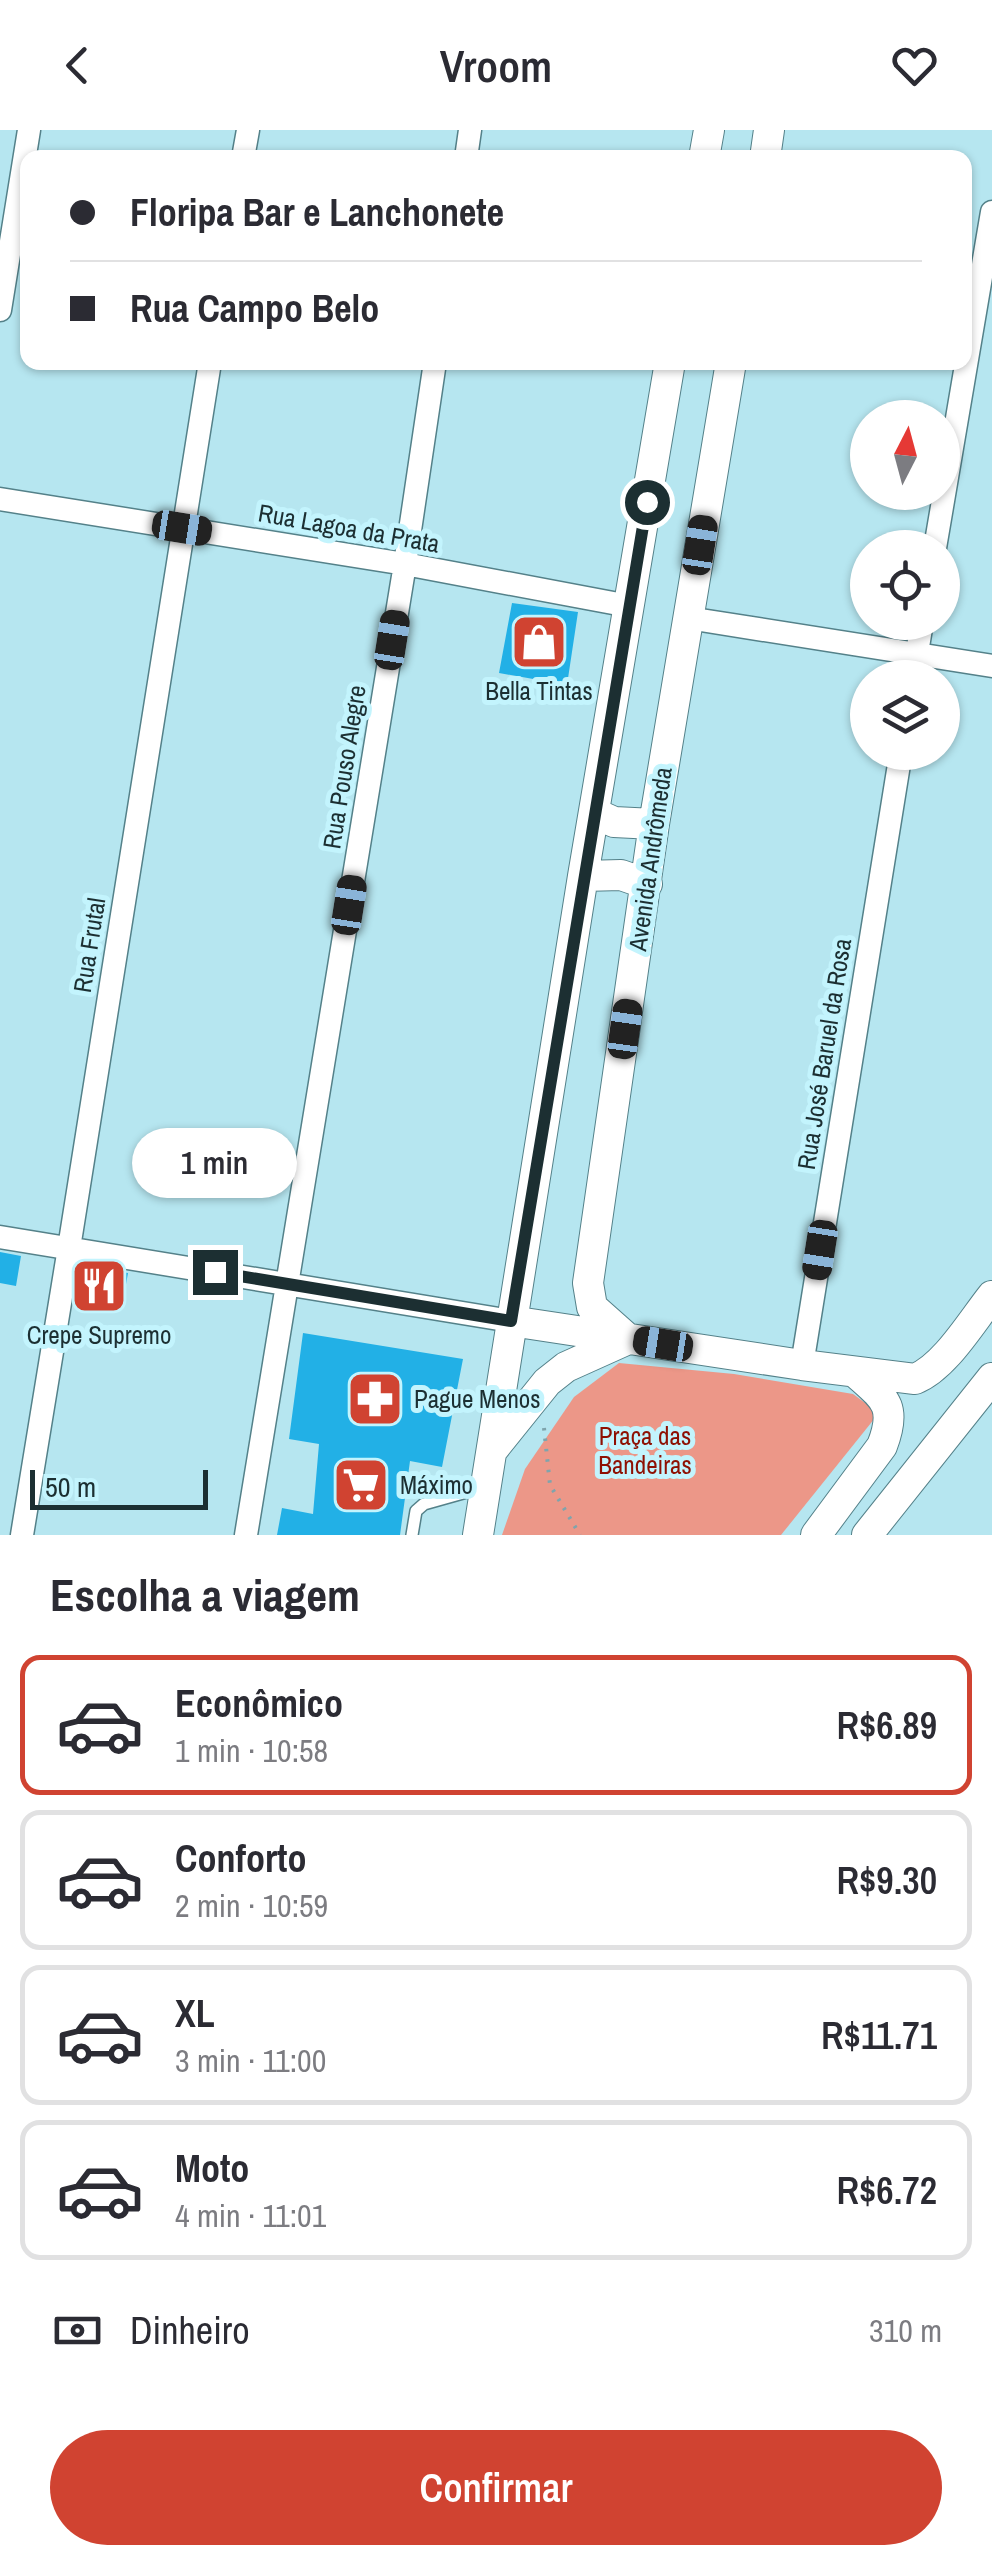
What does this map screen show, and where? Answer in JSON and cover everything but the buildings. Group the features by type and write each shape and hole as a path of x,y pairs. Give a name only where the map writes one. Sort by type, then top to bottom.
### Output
{"main road":[{"path":"478,1535 669,370"},
{"name":"Avenida Andrômeda","path":"628,1339 592,1307 588,1283 654,824 729,370"},
{"path":"594,813 614,822 654,824"},
{"path":"583,876 621,875 647,884"},
{"path":"511,1321 915,1379 938,1364 992,1296"},
{"path":"491,1452 547,1382 566,1368 628,1339"},
{"path":"816,1535 882,1446 888,1432 889,1406 854,1372"},
{"path":"867,1535 992,1378"}],"street":[{"path":"0,310 20,186"},
{"path":"972,330 992,212"},
{"name":"Rua Frutal","path":"22,1535 209,370"},
{"name":"Rua Pouso Alegre","path":"246,1535 434,370"},
{"path":"938,530 965,370"},
{"name":"Rua Lagoa da Prata","path":"0,499 405,564 629,606"},
{"path":"688,618 887,660"},
{"path":"960,666 992,666"},
{"name":"Rua José Baruel da Rosa","path":"802,1365 898,770"},
{"path":"0,1237 511,1321"}],"lane":[{"path":"412,1535 416,1511 424,1504 486,1486"}],"green space":[{"name":"Praça das Bandeiras","path":"619,1363 734,1374 853,1394 879,1413 781,1535 502,1535 525,1469 574,1397"}],"place":[{"name":"Bella Tintas","path":"539,642"},
{"name":"Crepe Supremo","path":"99,1286"},
{"name":"Pague Menos","path":"375,1399"},
{"name":"Máximo","path":"361,1485"}],"route":[{"path":"215,1272 511,1321 647,502"}]}
